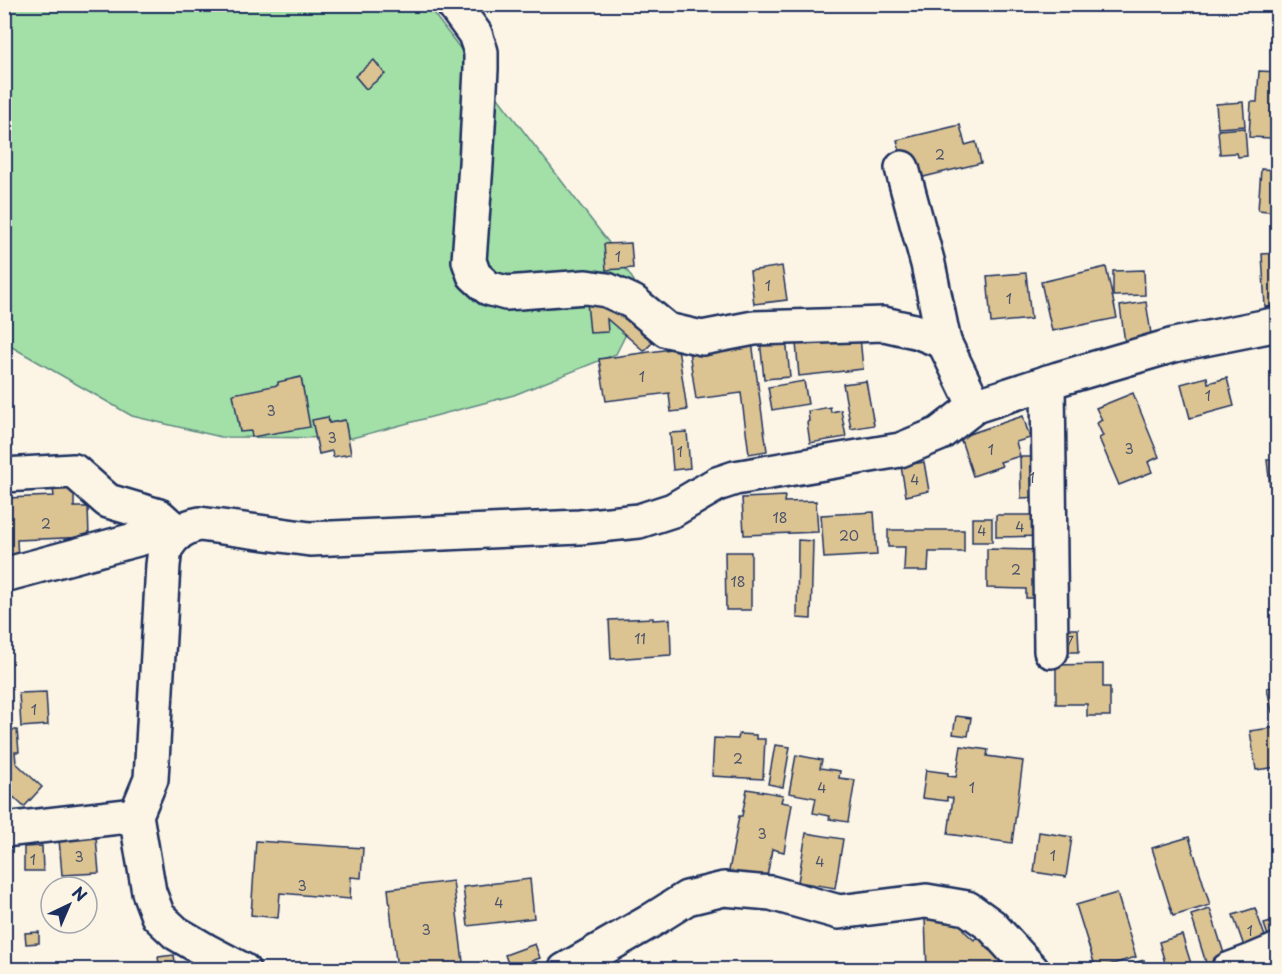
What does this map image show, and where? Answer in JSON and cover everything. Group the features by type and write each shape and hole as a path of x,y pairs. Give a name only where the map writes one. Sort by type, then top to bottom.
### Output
{"street":[{"path":"453,4 475,34 481,52 469,261 474,275 488,288 506,293 586,287 607,290 633,302 667,330 702,338 754,327 884,324 919,332 944,342"},
{"path":"902,168 928,264 944,342 975,406"},
{"path":"243,969 176,933 158,916 149,892 136,815 151,779 163,565 166,547 178,533 189,526 200,524 310,539 580,527 639,521 673,510 717,484 735,478 900,450 939,434 975,406 1174,345 1278,324"},
{"path":"1048,382 1051,651"},
{"path":"4,474 74,471 108,501 159,516 178,533"},
{"path":"4,575 149,536 178,533"},
{"path":"4,830 136,815"},
{"path":"565,969 687,898 724,889 771,893 839,912 926,901 967,908 992,926 1032,969"},
{"path":"1228,969 1278,950"}],"green space":[{"path":"5,5 427,5 609,243 634,281 635,316 616,354 514,395 352,438 221,437 132,416 5,343"}],"building":[{"path":"374,60 385,74 366,89 355,76"},
{"path":"1259,71 1278,72 1278,113 1273,113 1272,138 1249,137 1251,102 1257,102"},
{"path":"1243,102 1245,126 1218,128 1216,104"},
{"path":"960,125 965,145 976,142 981,163 907,181 897,140"},
{"path":"1245,128 1247,156 1238,157 1237,153 1220,154 1218,130"},
{"path":"1261,169 1278,170 1278,212 1258,210"},
{"path":"631,243 633,268 606,270 604,244"},
{"path":"1278,253 1278,306 1265,307 1262,254"},
{"path":"782,266 787,300 754,304 750,271"},
{"path":"1106,267 1117,318 1052,331 1041,282"},
{"path":"1144,270 1145,295 1113,296 1113,271"},
{"path":"1026,273 1031,319 991,323 987,276"},
{"path":"605,301 653,342 644,351 607,319 608,332 590,333 587,302"},
{"path":"1146,302 1152,340 1125,343 1120,306"},
{"path":"860,337 863,369 799,376 796,343"},
{"path":"786,338 790,377 764,379 760,340"},
{"path":"752,342 767,451 749,454 741,393 696,399 689,351"},
{"path":"678,348 687,410 671,412 669,393 606,401 599,359"},
{"path":"301,377 310,427 252,437 251,431 240,432 233,394 278,385 278,382"},
{"path":"1207,377 1208,383 1227,378 1234,406 1190,418 1181,384"},
{"path":"804,381 808,404 772,410 768,387"},
{"path":"866,381 874,425 851,429 843,384"},
{"path":"1133,393 1159,457 1148,462 1152,472 1119,485 1099,438 1103,436 1097,423 1102,420 1096,408"},
{"path":"830,407 831,412 841,410 846,437 810,443 808,411"},
{"path":"1023,416 1030,438 1016,442 1020,456 1000,462 1002,466 973,476 960,437"},
{"path":"328,417 329,423 345,420 351,454 333,457 332,451 319,454 312,420"},
{"path":"687,432 690,468 673,470 670,433"},
{"path":"1020,457 1043,457 1043,497 1021,498"},
{"path":"1278,459 1278,486 1270,487 1267,460"},
{"path":"924,462 929,491 906,496 901,466"},
{"path":"53,489 74,489 74,507 88,507 89,537 17,540 18,560 4,561 4,510 8,510 7,498 54,496"},
{"path":"785,496 784,502 816,501 818,532 744,535 742,498"},
{"path":"874,512 877,555 824,558 821,515"},
{"path":"996,515 1044,515 1044,536 996,537"},
{"path":"972,518 992,518 992,542 972,542"},
{"path":"888,530 964,530 964,552 929,552 928,571 904,571 905,547 888,547"},
{"path":"798,540 813,541 811,619 797,618"},
{"path":"987,549 1045,550 1045,598 1026,598 1026,589 987,588"},
{"path":"725,552 751,552 751,610 726,610"},
{"path":"653,618 653,620 670,619 671,655 611,659 609,620"},
{"path":"1062,629 1078,629 1079,652 1062,652"},
{"path":"1103,664 1103,687 1110,687 1110,716 1087,716 1087,704 1056,704 1056,665"},
{"path":"1278,686 1278,710 1272,712 1267,688"},
{"path":"46,692 48,725 21,727 19,693"},
{"path":"956,716 971,718 968,736 953,734"},
{"path":"1278,727 1278,767 1256,770 1250,731"},
{"path":"4,730 17,730 19,752 15,752 16,763 42,787 24,807 4,788"},
{"path":"739,734 756,735 756,739 765,739 763,779 712,776 714,738 738,739"},
{"path":"775,745 790,747 783,787 768,784"},
{"path":"961,746 988,750 987,756 1023,761 1012,843 948,834 953,798 947,797 947,801 922,798 926,770 948,773 948,776 956,777"},
{"path":"796,755 822,760 820,768 840,771 839,778 855,780 848,822 829,819 830,816 813,813 816,798 789,793"},
{"path":"747,789 783,795 781,802 792,804 784,852 772,849 767,877 729,871 739,816 742,816"},
{"path":"1039,832 1072,837 1066,877 1034,872"},
{"path":"806,833 843,839 835,888 798,882"},
{"path":"96,837 99,873 62,875 59,839"},
{"path":"1189,837 1210,905 1173,916 1152,848"},
{"path":"256,841 363,848 361,878 351,877 350,899 280,893 278,918 251,915"},
{"path":"42,846 43,871 24,871 24,847"},
{"path":"530,879 534,918 468,926 463,887"},
{"path":"453,881 464,970 397,970 388,889"},
{"path":"1117,893 1136,957 1096,969 1076,905"},
{"path":"1255,908 1268,945 1246,952 1233,915"},
{"path":"1210,909 1226,960 1207,966 1191,915"},
{"path":"925,919 964,924 964,931 974,940 981,933 1011,970 927,970"},
{"path":"1278,920 1278,939 1270,942 1264,924"},
{"path":"39,932 39,943 26,944 25,933"},
{"path":"1182,935 1193,970 1167,970 1159,942"},
{"path":"535,944 540,958 510,969 505,955"},
{"path":"174,955 176,970 160,970 158,957"},
{"path":"1144,960 1147,970 1121,970 1121,967"}]}
